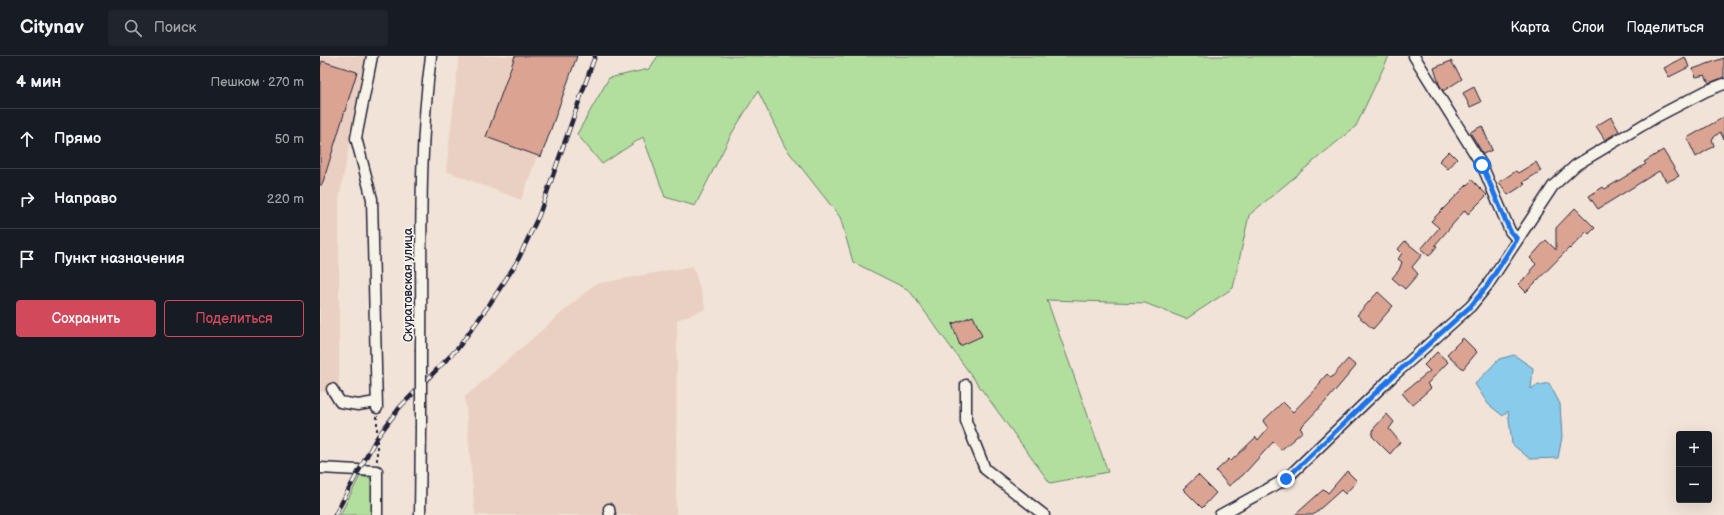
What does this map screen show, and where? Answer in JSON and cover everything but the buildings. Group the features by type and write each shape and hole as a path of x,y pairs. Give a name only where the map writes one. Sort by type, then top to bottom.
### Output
{"street":[{"path":"332,389 340,402 358,405 376,405 372,199 356,138 372,56"},
{"name":"Скуратовская улица","path":"420,515 422,179 425,119 431,56"},
{"path":"1414,56 1482,165 1510,231 1517,239"},
{"path":"1220,515 1286,479 1392,377 1471,306 1487,286 1553,186 1576,165 1658,116 1706,91 1724,84"},
{"path":"966,385 966,421 985,469 1044,515"},
{"path":"320,468 377,471 377,515"}],"path":[{"path":"376,405 377,471"}],"shaded area":[{"path":"320,56 366,56 339,199 339,386 324,392 320,392"},
{"path":"459,56 574,56 521,200 446,171"},
{"path":"693,266 706,309 677,320 676,515 475,515 465,397 595,284"}],"green space":[{"path":"658,56 1389,56 1356,126 1249,215 1233,288 1186,319 1145,303 1047,300 1108,472 1050,483 909,290 853,262 840,217 785,147 758,91 732,133 695,206 665,197 643,137 602,164 577,134 609,78 649,69"},
{"path":"360,476 373,479 373,515 340,515"}],"water":[{"path":"1514,355 1533,368 1531,389 1535,386 1549,383 1560,404 1562,437 1558,458 1530,459 1512,444 1508,411 1503,416 1488,404 1475,384 1499,359"}],"railway":[{"path":"335,515 376,439 400,407 458,348 489,305 517,262 539,215 595,56"}],"route":[{"path":"1286,479 1392,377 1471,306 1487,286 1517,239 1510,231 1482,165"}]}
